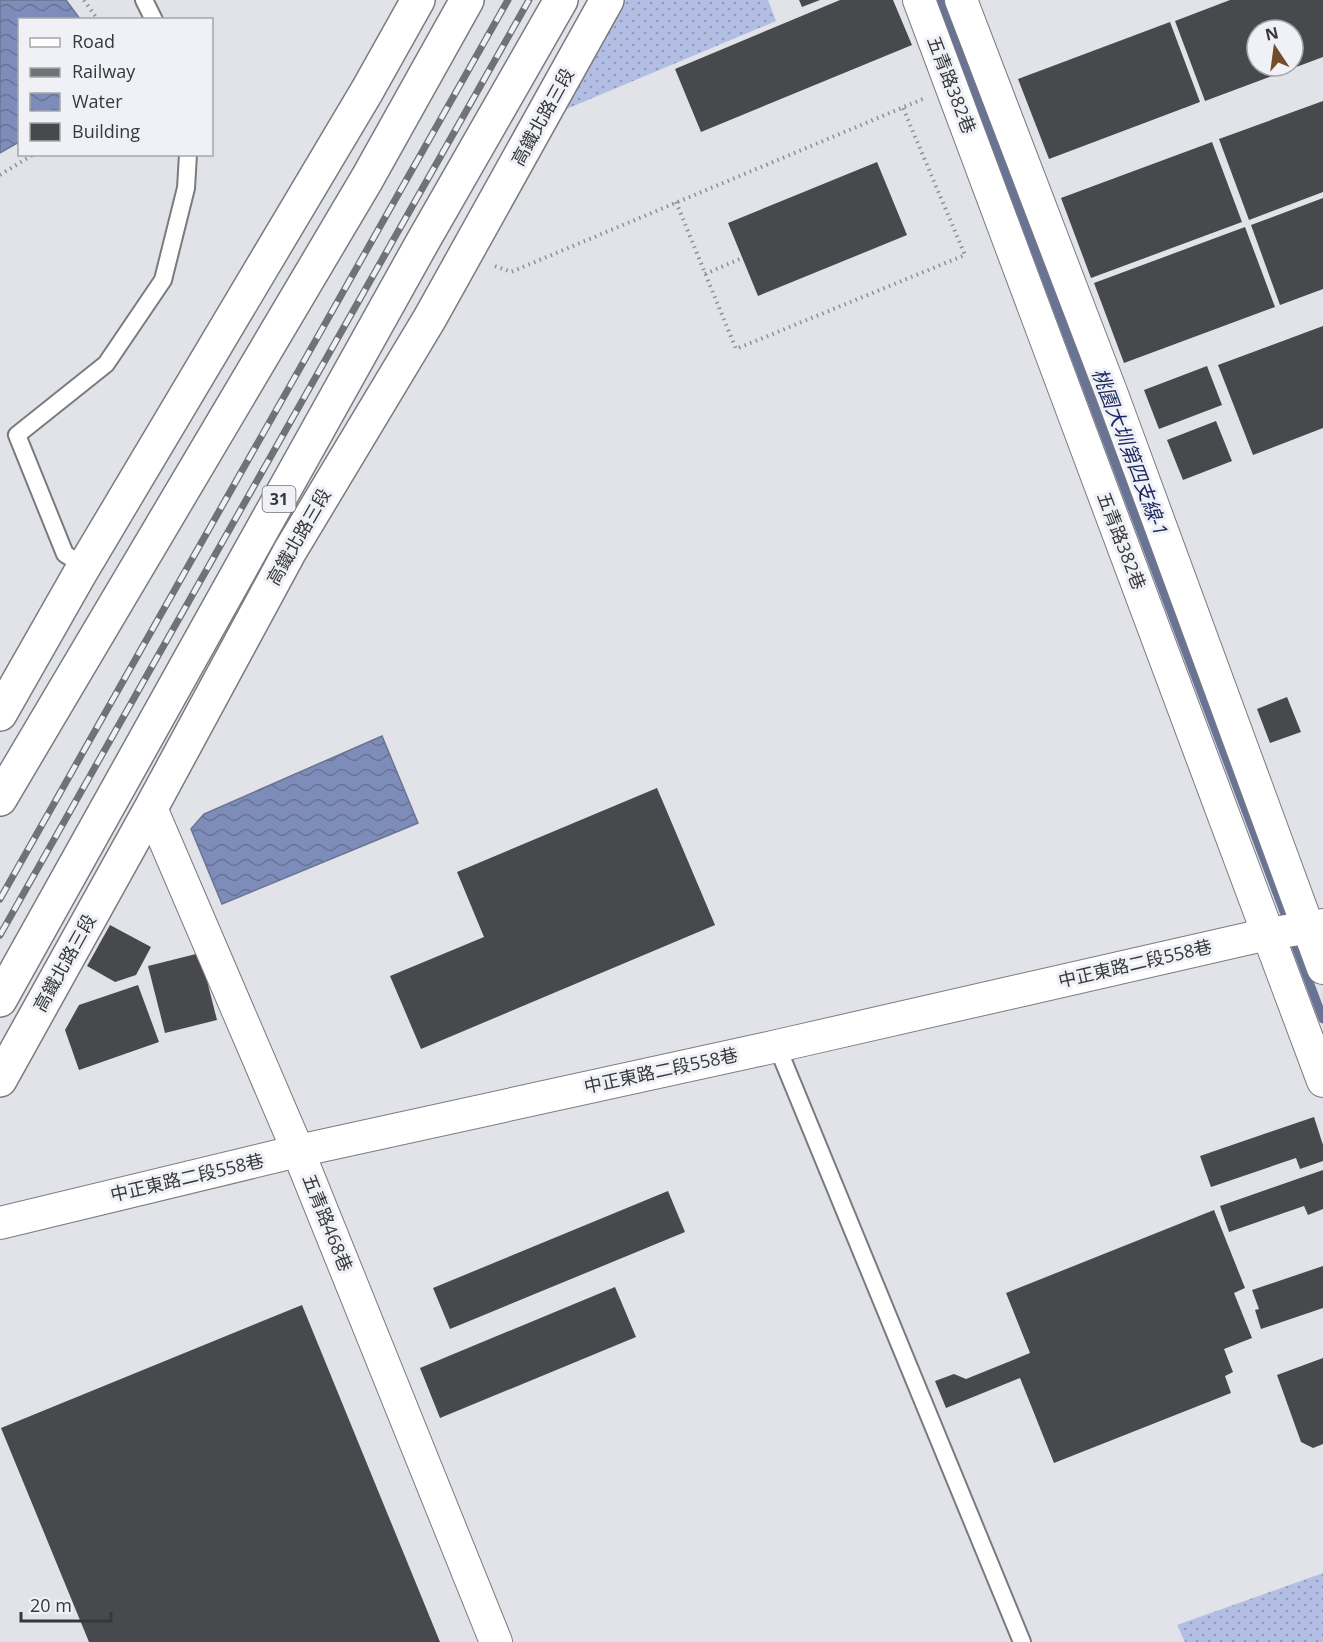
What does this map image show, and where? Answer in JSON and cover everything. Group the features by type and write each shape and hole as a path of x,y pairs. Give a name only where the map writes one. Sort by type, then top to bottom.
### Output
{"main road":[{"path":"0,714 84,566 367,91 418,0"},
{"path":"0,799 367,178 467,0"},
{"name":"高鐵北路三段","path":"0,1000 561,0"},
{"name":"高鐵北路三段","path":"0,1080 290,551 467,254 607,0"},
{"path":"295,301 367,91"},
{"path":"430,318 489,125"}],"street":[{"name":"五青路382巷","path":"919,0 1323,1081"},
{"path":"961,0 1316,927 1323,969"},
{"name":"五青路468巷","path":"151,808 298,1151 496,1642"},
{"name":"中正東路二段558巷","path":"0,1223 298,1151 777,1046 1268,934 1316,927"}],"lane":[{"path":"144,0 153,18"},
{"path":"84,566 65,554 17,435 106,364 163,280 186,188 188,156"},
{"path":"777,1046 1022,1642"}],"path":[{"path":"84,0 97,18"},
{"path":"467,254 511,272 951,87"},
{"path":"676,202 736,349 965,255 903,108"},
{"path":"0,175 31,156"},
{"path":"705,274 742,258"}],"shaded area":[{"path":"626,0 768,0 776,21 564,110"},
{"path":"1323,1573 1323,1642 1185,1642 1177,1625"}],"water":[{"path":"0,0 66,0 79,18 18,18 18,143 0,153"},
{"path":"382,736 418,823 222,904 191,829 204,814"}],"building":[{"path":"799,0 820,0 802,7"},
{"path":"840,0 893,0 912,45 701,132 675,69"},
{"path":"1230,0 1323,0 1323,57 1305,64 1305,18 1245,18 1245,78 1267,78 1205,101 1175,21"},
{"path":"1170,22 1200,102 1049,159 1018,79"},
{"path":"1323,101 1323,192 1249,220 1219,139"},
{"path":"1212,142 1242,222 1091,278 1061,198"},
{"path":"877,162 907,235 758,296 728,223"},
{"path":"1323,198 1323,289 1280,305 1251,225"},
{"path":"1245,227 1275,307 1124,363 1094,283"},
{"path":"1323,326 1323,428 1253,455 1218,365"},
{"path":"1207,366 1222,405 1159,429 1144,390"},
{"path":"1216,421 1232,461 1183,480 1167,440"},
{"path":"1287,697 1301,732 1270,743 1257,709"},
{"path":"657,788 715,925 421,1049 390,976 484,937 457,872"},
{"path":"110,925 151,947 136,975 115,982 87,966"},
{"path":"200,953 217,1020 165,1033 148,966"},
{"path":"138,985 159,1042 79,1070 65,1030 79,1005"},
{"path":"1314,1117 1323,1145 1323,1161 1300,1169 1296,1158 1211,1187 1200,1156"},
{"path":"1323,1170 1323,1209 1308,1215 1304,1206 1229,1232 1220,1206"},
{"path":"668,1191 685,1232 450,1329 433,1288"},
{"path":"1214,1210 1245,1288 1234,1293 1252,1338 1224,1349 1233,1372 1225,1376 1231,1393 1054,1463 1020,1378 946,1408 935,1381 954,1374 966,1379 1030,1353 1006,1293"},
{"path":"1323,1266 1323,1308 1261,1329 1255,1310 1259,1309 1252,1290"},
{"path":"615,1287 636,1337 440,1418 420,1368"},
{"path":"302,1305 440,1642 89,1642 1,1428"},
{"path":"1323,1358 1323,1444 1313,1448 1301,1442 1277,1375"}],"waterway":[{"name":"桃園大圳第四支線-1","path":"941,0 1286,917"},
{"name":"桃園大圳第四支線-1","path":"1296,947 1323,1019"}],"railway":[{"path":"0,899 508,0"},
{"path":"0,935 529,0"}]}
